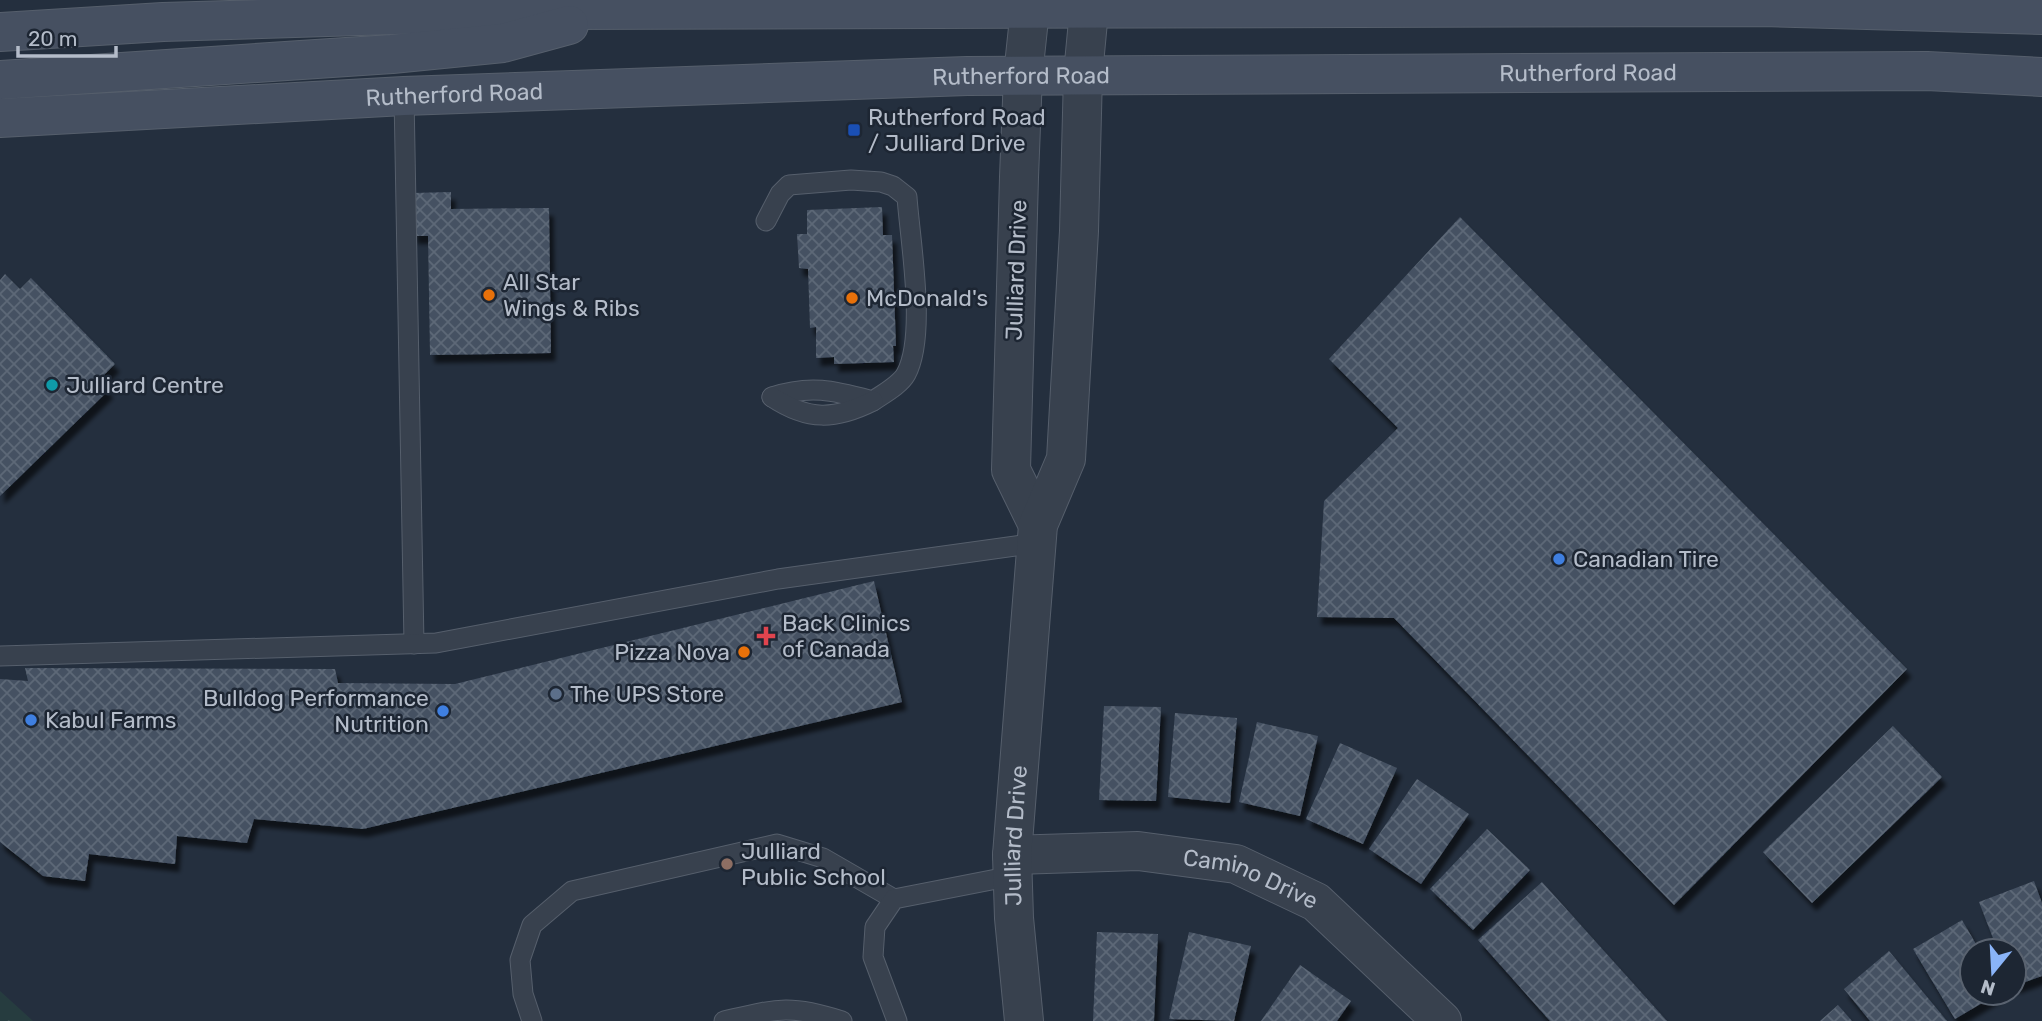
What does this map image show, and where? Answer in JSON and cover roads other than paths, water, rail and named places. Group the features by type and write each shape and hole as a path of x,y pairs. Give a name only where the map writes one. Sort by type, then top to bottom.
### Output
{"main road":[{"path":"0,32 522,6 628,10 1031,4 1757,3 2042,15"},
{"path":"0,80 392,54 503,43 628,10"},
{"name":"Rutherford Road","path":"0,118 404,96 1023,75 1927,71 2042,77"}],"street":[{"name":"Julliard Drive","path":"1031,4 1023,75 1011,470 1038,534"},
{"name":"Julliard Drive","path":"1024,1021 1012,865 1038,534 1066,459 1079,231 1083,74 1090,4"},
{"name":"Camino Drive","path":"1012,865 1138,851 1236,864 1316,902 1442,1021"}],"lane":[{"path":"404,96 414,644"},
{"path":"766,222 780,194 789,185 851,180 881,182 893,186 907,197 916,310 912,359 905,377 873,401 840,393 799,388 772,397"},
{"path":"0,656 436,643 1038,534"},
{"path":"532,1021 523,994 520,960 532,925 572,891 778,844 823,859 894,899"},
{"path":"897,1021 873,957 875,927 894,899 1012,865"},
{"path":"724,1021 781,1008 814,1012 842,1021"}],"place":[{"name":"Rutherford Road / Julliard Drive","path":"854,130"},
{"name":"All Star Wings & Ribs","path":"489,295"},
{"name":"McDonald's","path":"852,298"},
{"name":"Julliard Centre","path":"52,385"},
{"name":"Canadian Tire","path":"1559,559"},
{"name":"Back Clinics of Canada","path":"766,636"},
{"name":"Pizza Nova","path":"744,652"},
{"name":"The UPS Store","path":"556,694"},
{"name":"Bulldog Performance Nutrition","path":"443,711"},
{"name":"Kabul Farms","path":"31,720"},
{"name":"Julliard Public School","path":"727,864"}]}
